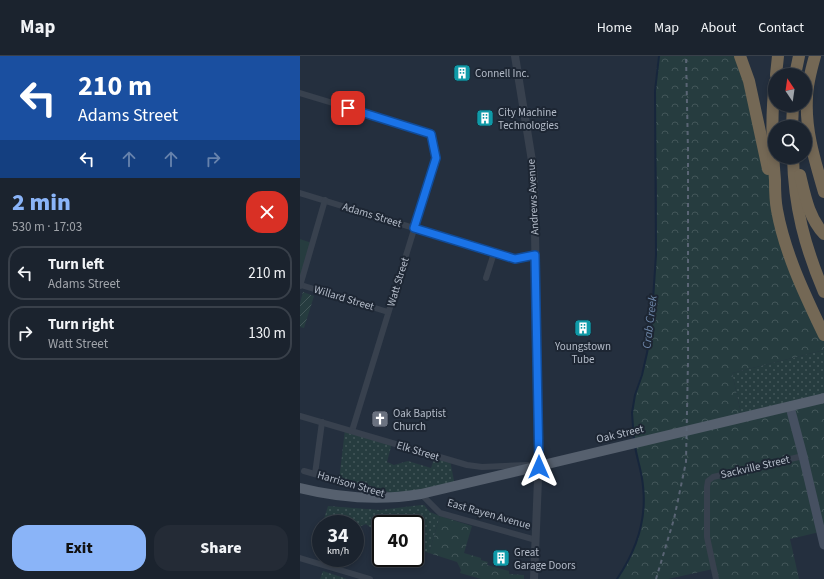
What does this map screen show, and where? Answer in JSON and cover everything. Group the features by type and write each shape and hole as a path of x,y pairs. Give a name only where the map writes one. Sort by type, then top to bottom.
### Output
{"highway":[{"path":"740,56 749,81 777,209 793,266 824,335"},
{"path":"777,68 778,56"},
{"path":"796,68 799,56"},
{"path":"824,62 813,56 807,98 807,120 811,144 824,192"},
{"path":"773,112 772,153 777,209"},
{"path":"793,164 798,212 810,255 824,292"},
{"path":"799,164 809,210 815,222 824,234"}],"main road":[{"name":"Oak Street","path":"421,494 821,399"},
{"path":"790,407 824,546"},
{"path":"300,488 333,495 358,498 397,498 421,494"}],"street":[{"name":"Andrews Avenue","path":"515,56 533,166 539,463 534,579"},
{"name":"Watt Street","path":"300,93 429,132 431,134 436,158 352,431"},
{"name":"Adams Street","path":"300,193 515,259 535,255"},
{"path":"300,285 325,200"},
{"path":"486,278 494,253"},
{"name":"Willard Street","path":"300,285 388,312"},
{"name":"Elk Street","path":"300,416 467,465 531,465 539,463"},
{"path":"315,474 322,422"},
{"name":"Sackville Street","path":"716,579 707,537 706,494 708,481 713,477 803,456"},
{"name":"Harrison Street","path":"304,471 397,498"},
{"name":"East Rayen Avenue","path":"421,494 440,513 536,540"},
{"path":"300,558 370,579"}],"green space":[{"path":"658,56 740,56 777,209 824,335 824,350 732,373 742,418 824,399 824,531 790,539 799,579 716,579 713,569 668,579 617,579 635,546 642,523 643,511 644,498 642,476 634,441 632,414 636,392 649,348 654,295 657,200 655,83"},
{"path":"300,239 312,243 300,286"},
{"path":"303,292 314,296 304,328 300,327 300,303"},
{"path":"824,350 824,399 742,418 732,373"},
{"path":"345,429 392,443 387,462 394,465 408,461 431,468 435,456 450,460 455,486 403,497 339,481"},
{"path":"424,505 430,512 440,516 429,553 424,551 424,515 372,515 372,534 371,528 366,524 364,525 364,515 325,515 328,506 380,510"},
{"path":"440,516 472,526 464,553 481,558 481,560 488,562 487,565 509,571 509,574 524,575 524,579 481,579 460,573 461,570 457,562 429,553"},
{"path":"323,571 347,579 320,579"}],"waterway":[{"name":"Crab Creek","path":"634,440 632,413 635,395 642,375 651,330 656,255 655,91 659,56"},
{"name":"Crab Creek","path":"617,579 635,546 642,523 644,499 635,446"}],"railway":[{"path":"656,579 674,519 686,462 688,361 688,151 686,56"}],"place":[{"name":"Connell Inc.","path":"462,73"},
{"name":"City Machine Technologies","path":"485,118"},
{"name":"Youngstown Tube","path":"583,328"},
{"name":"Oak Baptist Church","path":"380,419"},
{"name":"Great Garage Doors","path":"501,558"}],"route":[{"path":"348,108 429,132 431,134 436,158 414,228 515,259 535,255 539,467"}]}
